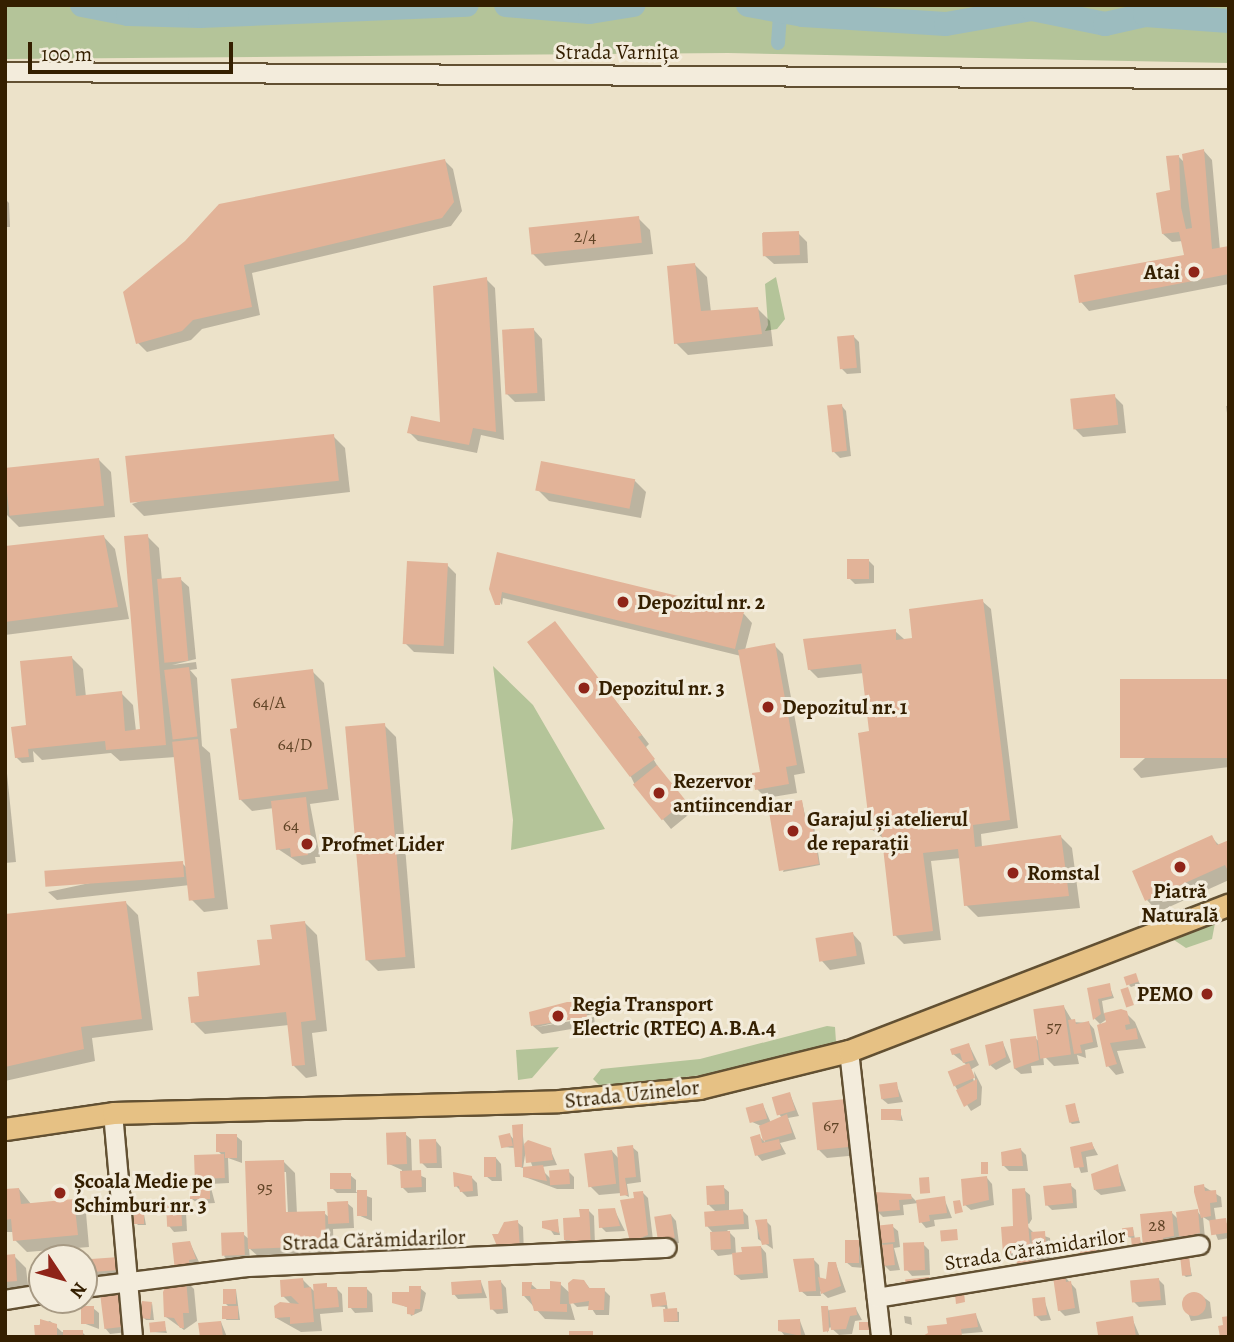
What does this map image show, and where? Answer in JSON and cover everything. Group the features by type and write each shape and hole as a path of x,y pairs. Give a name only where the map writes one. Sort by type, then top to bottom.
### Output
{"main road":[{"name":"Strada Uzinelor","path":"5,1129 113,1113 645,1096 778,1071 849,1051 1229,904"}],"street":[{"name":"Strada Varnița","path":"5,72 1229,79"},
{"path":"849,1051 881,1337"},
{"path":"113,1113 133,1337"},
{"name":"Strada Cărămidarilor","path":"877,1298 1200,1245"},
{"name":"Strada Cărămidarilor","path":"98,1286 247,1267 667,1248"},
{"path":"5,1300 28,1296"}],"green space":[{"path":"5,5 1229,5 1229,63 728,53 5,59"},
{"path":"776,277 785,319 777,329 765,331 768,325 765,284"},
{"path":"493,666 533,705 605,829 511,850 513,820"},
{"path":"1215,923 1212,939 1186,948 1174,940"},
{"path":"827,1026 835,1027 836,1042 719,1073 601,1087 593,1079 601,1069 700,1059"},
{"path":"559,1047 532,1078 518,1080 516,1050"}],"building":[{"path":"1204,149 1212,249 1229,246 1229,274 1079,303 1074,275 1184,255 1179,232 1162,234 1156,193 1170,190 1166,156 1179,155 1181,207 1186,229 1192,228 1182,154"},
{"path":"445,159 454,202 442,218 244,265 252,307 193,320 182,331 136,344 123,292 185,241 219,204"},
{"path":"639,216 642,243 531,254 529,228"},
{"path":"799,231 800,255 763,256 762,232"},
{"path":"695,263 701,311 758,307 762,334 674,344 667,266"},
{"path":"487,277 496,432 473,428 469,445 407,433 411,416 440,422 433,286"},
{"path":"534,328 537,393 505,395 502,330"},
{"path":"854,335 857,368 840,369 837,336"},
{"path":"1115,394 1118,425 1073,430 1070,399"},
{"path":"842,404 847,451 832,452 827,406"},
{"path":"334,434 339,481 130,503 125,456"},
{"path":"99,458 104,506 10,516 5,468"},
{"path":"541,461 635,479 630,509 535,490"},
{"path":"148,534 166,745 106,750 105,741 28,749 29,757 15,758 11,727 26,725 20,661 72,656 76,696 122,691 125,731 140,729 124,536"},
{"path":"104,535 118,607 5,622 5,546"},
{"name":"Depozitul nr. 2","path":"497,552 744,612 735,649 502,592 500,605 495,605 489,589"},
{"path":"847,559 869,559 869,579 847,579"},
{"path":"407,561 448,563 444,646 403,644"},
{"path":"181,577 188,661 164,663 157,579"},
{"path":"983,599 1010,820 973,825 975,847 1061,835 1069,896 964,906 958,849 923,853 933,931 893,936 881,830 870,830 858,733 869,731 861,664 808,670 803,639 896,629 896,640 912,638 909,609"},
{"name":"Depozitul nr. 3","path":"555,621 642,735 638,737 655,759 630,777 527,642"},
{"name":"Depozitul nr. 1","path":"775,643 797,765 786,767 789,784 755,790 752,773 760,772 738,650"},
{"path":"189,667 198,736 173,740 164,670"},
{"path":"313,669 328,789 239,800 230,729 237,728 231,679"},
{"path":"1120,679 1229,679 1229,758 1120,758"},
{"path":"385,723 405,957 366,961 345,726"},
{"path":"198,739 215,898 189,901 172,742"},
{"name":"Rezervor antiincendiar","path":"657,765 686,801 662,820 633,785"},
{"path":"306,797 312,848 307,849 308,855 291,857 290,848 276,850 271,801"},
{"name":"Garajul și atelierul de reparații","path":"802,800 806,823 812,822 819,864 779,871 768,806"},
{"path":"1212,835 1217,845 1229,840 1229,873 1225,865 1145,901 1132,871"},
{"path":"183,861 184,877 45,887 44,871"},
{"path":"126,901 142,1019 81,1027 84,1049 5,1067 5,914"},
{"path":"305,921 316,1020 301,1022 305,1065 292,1066 286,1012 191,1023 188,997 199,996 197,972 260,965 257,940 272,939 270,925"},
{"path":"853,932 857,956 819,962 815,938"},
{"path":"1136,973 1139,982 1126,986 1124,977"},
{"path":"1110,983 1112,996 1098,999 1101,1014 1093,1020 1087,988"},
{"path":"1128,987 1134,1005 1126,1008 1120,989"},
{"path":"567,1002 585,1002 587,1017 531,1026 529,1012"},
{"path":"1064,1005 1071,1055 1040,1059 1033,1009"},
{"path":"1121,1009 1127,1011 1130,1024 1125,1025 1126,1030 1136,1028 1138,1039 1110,1043 1117,1064 1106,1067 1097,1025 1106,1022 1104,1013"},
{"path":"1075,1019 1076,1024 1089,1021 1093,1042 1080,1045 1082,1053 1074,1054 1068,1020"},
{"path":"1036,1036 1039,1060 1014,1069 1010,1039"},
{"path":"1003,1041 1006,1057 989,1066 985,1045"},
{"path":"969,1043 974,1060 963,1063 960,1053 952,1055 950,1049"},
{"path":"969,1063 975,1078 954,1086 948,1072"},
{"path":"977,1079 977,1099 964,1107 956,1090"},
{"path":"897,1082 899,1097 881,1099 879,1085"},
{"path":"790,1092 795,1110 777,1116 772,1097"},
{"path":"846,1099 851,1147 817,1150 812,1103"},
{"path":"763,1103 767,1118 750,1123 746,1108"},
{"path":"1075,1103 1079,1121 1069,1123 1065,1105"},
{"path":"881,1109 901,1109 901,1120 881,1120"},
{"path":"787,1114 792,1133 763,1141 759,1126"},
{"path":"523,1124 522,1167 515,1167 512,1125"},
{"path":"406,1132 407,1164 387,1165 386,1133"},
{"path":"510,1133 513,1146 501,1148 498,1136"},
{"path":"216,1134 237,1134 237,1158 225,1158 225,1152 216,1152"},
{"path":"760,1134 762,1143 779,1139 781,1149 755,1156 750,1137"},
{"path":"436,1139 437,1163 420,1164 419,1140"},
{"path":"528,1140 551,1148 553,1160 526,1163 524,1144"},
{"path":"1092,1142 1094,1149 1081,1152 1084,1167 1074,1168 1070,1147"},
{"path":"633,1145 636,1177 625,1178 628,1195 620,1196 617,1147"},
{"path":"1021,1148 1023,1166 1002,1166 1001,1152"},
{"path":"612,1150 616,1184 588,1187 584,1153"},
{"path":"224,1154 225,1178 195,1179 194,1155"},
{"path":"484,1157 496,1157 496,1177 484,1177"},
{"path":"284,1160 286,1212 325,1211 326,1246 248,1249 245,1161"},
{"path":"981,1162 988,1162 988,1174 981,1174"},
{"path":"1118,1164 1121,1186 1094,1190 1091,1174"},
{"path":"543,1165 547,1181 523,1177 523,1167"},
{"path":"569,1169 570,1184 550,1185 549,1170"},
{"path":"421,1170 422,1187 401,1188 400,1171"},
{"path":"453,1172 472,1176 473,1191 460,1192 459,1186 454,1187"},
{"path":"330,1173 351,1173 351,1189 330,1189"},
{"path":"987,1176 989,1200 963,1206 961,1179"},
{"path":"929,1177 930,1193 920,1194 919,1178"},
{"path":"190,1181 210,1181 210,1199 190,1199"},
{"path":"1071,1183 1073,1203 1045,1206 1043,1186"},
{"path":"1204,1184 1205,1191 1216,1190 1217,1202 1210,1203 1211,1216 1201,1218 1194,1186"},
{"path":"724,1185 725,1204 707,1205 706,1186"},
{"path":"19,1188 21,1204 74,1199 78,1235 13,1241 11,1219 5,1220 5,1189"},
{"path":"1025,1188 1030,1246 1018,1247 1019,1254 1031,1252 1033,1268 1018,1270 1015,1253 1003,1254 1001,1227 1013,1226 1012,1189"},
{"path":"357,1190 367,1190 367,1216 357,1216"},
{"path":"643,1191 648,1235 630,1242 620,1200 634,1198 633,1192"},
{"path":"874,1192 911,1194 912,1199 899,1200 900,1210 876,1212"},
{"path":"945,1196 947,1213 929,1215 930,1221 919,1223 916,1200"},
{"path":"960,1200 963,1212 955,1214 953,1201"},
{"path":"348,1201 349,1223 328,1224 327,1202"},
{"path":"181,1204 182,1226 167,1227 166,1205"},
{"path":"134,1207 144,1207 144,1224 134,1224"},
{"path":"615,1208 620,1226 599,1228 598,1209"},
{"path":"579,1209 589,1209 591,1247 570,1248 570,1240 564,1240 563,1218 580,1217"},
{"path":"743,1209 744,1224 705,1227 704,1212"},
{"path":"1198,1209 1200,1233 1195,1234 1195,1238 1179,1236 1176,1212"},
{"path":"1172,1211 1174,1236 1163,1238 1164,1245 1143,1247 1140,1214"},
{"path":"671,1214 675,1238 658,1240 654,1217"},
{"path":"1226,1218 1228,1233 1211,1235 1209,1220"},
{"path":"558,1219 559,1233 542,1228 542,1221"},
{"path":"767,1219 769,1244 762,1245 755,1220"},
{"path":"518,1220 520,1249 499,1251 492,1234 498,1234 504,1222"},
{"path":"893,1224 895,1242 881,1243 879,1225"},
{"path":"1133,1227 1134,1236 1123,1237 1122,1228"},
{"path":"957,1229 958,1240 941,1241 940,1230"},
{"path":"730,1231 731,1249 711,1250 710,1232"},
{"path":"1045,1231 1047,1257 1033,1258 1031,1232"},
{"path":"244,1232 245,1255 222,1256 221,1233"},
{"path":"359,1234 379,1235 378,1257 358,1256"},
{"path":"1140,1237 1141,1247 1132,1248 1131,1238"},
{"path":"1096,1239 1098,1250 1081,1257 1078,1242"},
{"path":"845,1240 859,1240 859,1263 845,1263"},
{"path":"190,1241 196,1259 189,1260 190,1270 175,1271 172,1243"},
{"path":"924,1242 925,1270 904,1271 903,1243"},
{"path":"893,1244 895,1265 883,1266 881,1245"},
{"path":"761,1246 763,1273 734,1275 732,1253 742,1252 741,1247"},
{"path":"15,1254 17,1281 5,1282 5,1255"},
{"path":"1189,1255 1191,1275 1182,1276 1180,1256"},
{"path":"119,1257 120,1270 98,1272 98,1258"},
{"path":"814,1258 816,1291 799,1292 793,1259"},
{"path":"828,1262 836,1262 841,1286 821,1294 818,1277 826,1279"},
{"path":"1065,1275 1066,1282 1071,1281 1075,1308 1058,1311 1053,1277"},
{"path":"929,1277 930,1287 906,1289 905,1280"},
{"path":"303,1278 304,1288 311,1287 314,1322 290,1324 290,1317 275,1318 274,1306 280,1302 299,1304 291,1296 281,1297 280,1280"},
{"path":"1159,1278 1161,1300 1132,1302 1130,1281"},
{"path":"186,1279 189,1313 183,1313 184,1328 180,1328 174,1318 164,1317 163,1292 166,1285"},
{"path":"573,1279 584,1280 589,1288 605,1288 604,1310 588,1310 589,1301 569,1304 568,1283"},
{"path":"481,1280 482,1293 452,1295 451,1282"},
{"path":"501,1280 503,1309 490,1310 488,1281"},
{"path":"550,1281 561,1282 560,1304 567,1304 567,1312 534,1311 530,1296 522,1296 522,1282 532,1282 531,1289 550,1289"},
{"path":"327,1283 327,1287 337,1287 339,1307 315,1309 313,1284"},
{"path":"409,1286 421,1286 420,1309 415,1309 414,1315 407,1314 407,1307 392,1303 392,1292 409,1292"},
{"path":"348,1287 367,1287 367,1308 348,1308"},
{"path":"223,1289 236,1289 236,1304 223,1304"},
{"path":"119,1292 123,1327 104,1329 100,1294"},
{"path":"665,1292 667,1305 652,1307 650,1294"},
{"path":"964,1292 965,1302 956,1304 955,1294"},
{"path":"1194,1292 1203,1295 1206,1304 1203,1313 1194,1316 1185,1313 1182,1304 1185,1295"},
{"path":"1045,1297 1047,1315 1034,1316 1032,1298"},
{"path":"142,1301 152,1302 150,1319 140,1318"},
{"path":"222,1306 238,1306 238,1319 222,1319"},
{"path":"821,1306 828,1306 829,1331 823,1332"},
{"path":"856,1307 857,1315 850,1316 846,1329 831,1330 829,1310"},
{"path":"677,1308 678,1321 664,1322 663,1309"},
{"path":"976,1313 978,1327 961,1329 962,1336 921,1337 928,1333 927,1326 947,1324 946,1318"},
{"path":"81,1314 94,1314 94,1324 81,1324"},
{"path":"1133,1316 1136,1337 1098,1335 1096,1322"},
{"path":"1229,1316 1229,1337 1220,1337 1218,1326 1223,1325 1222,1317"},
{"path":"40,1319 57,1324 57,1337 35,1337 34,1325 40,1325"},
{"path":"800,1319 801,1336 778,1331 778,1320"},
{"path":"165,1321 166,1331 150,1333 149,1323"},
{"path":"221,1321 223,1337 200,1337 198,1323"},
{"path":"859,1322 871,1322 871,1330 859,1330"},
{"path":"63,1330 83,1330 83,1337 63,1337"},
{"path":"569,1331 593,1331 593,1337 569,1337"}],"waterway":[{"path":"82,5 128,14 200,16 467,5"},
{"path":"506,5 590,12 633,5"},
{"path":"748,5 803,15 946,24 1032,9 1105,24 1145,15 1229,21"},
{"path":"778,43 780,12"}],"place":[{"name":"Atai","path":"1194,272"},
{"name":"Depozitul nr. 2","path":"623,602"},
{"name":"Depozitul nr. 3","path":"584,688"},
{"name":"Depozitul nr. 1","path":"768,707"},
{"name":"Rezervor antiincendiar","path":"659,793"},
{"name":"Garajul și atelierul de reparații","path":"793,831"},
{"name":"Profmet Lider","path":"307,844"},
{"name":"Piatră Naturală","path":"1180,867"},
{"name":"Romstal","path":"1013,873"},
{"name":"PEMO","path":"1207,994"},
{"name":"Regia Transport Electric (RTEC) A.B.A.4","path":"558,1016"},
{"name":"Școala Medie pe Schimburi nr. 3","path":"60,1193"}]}
